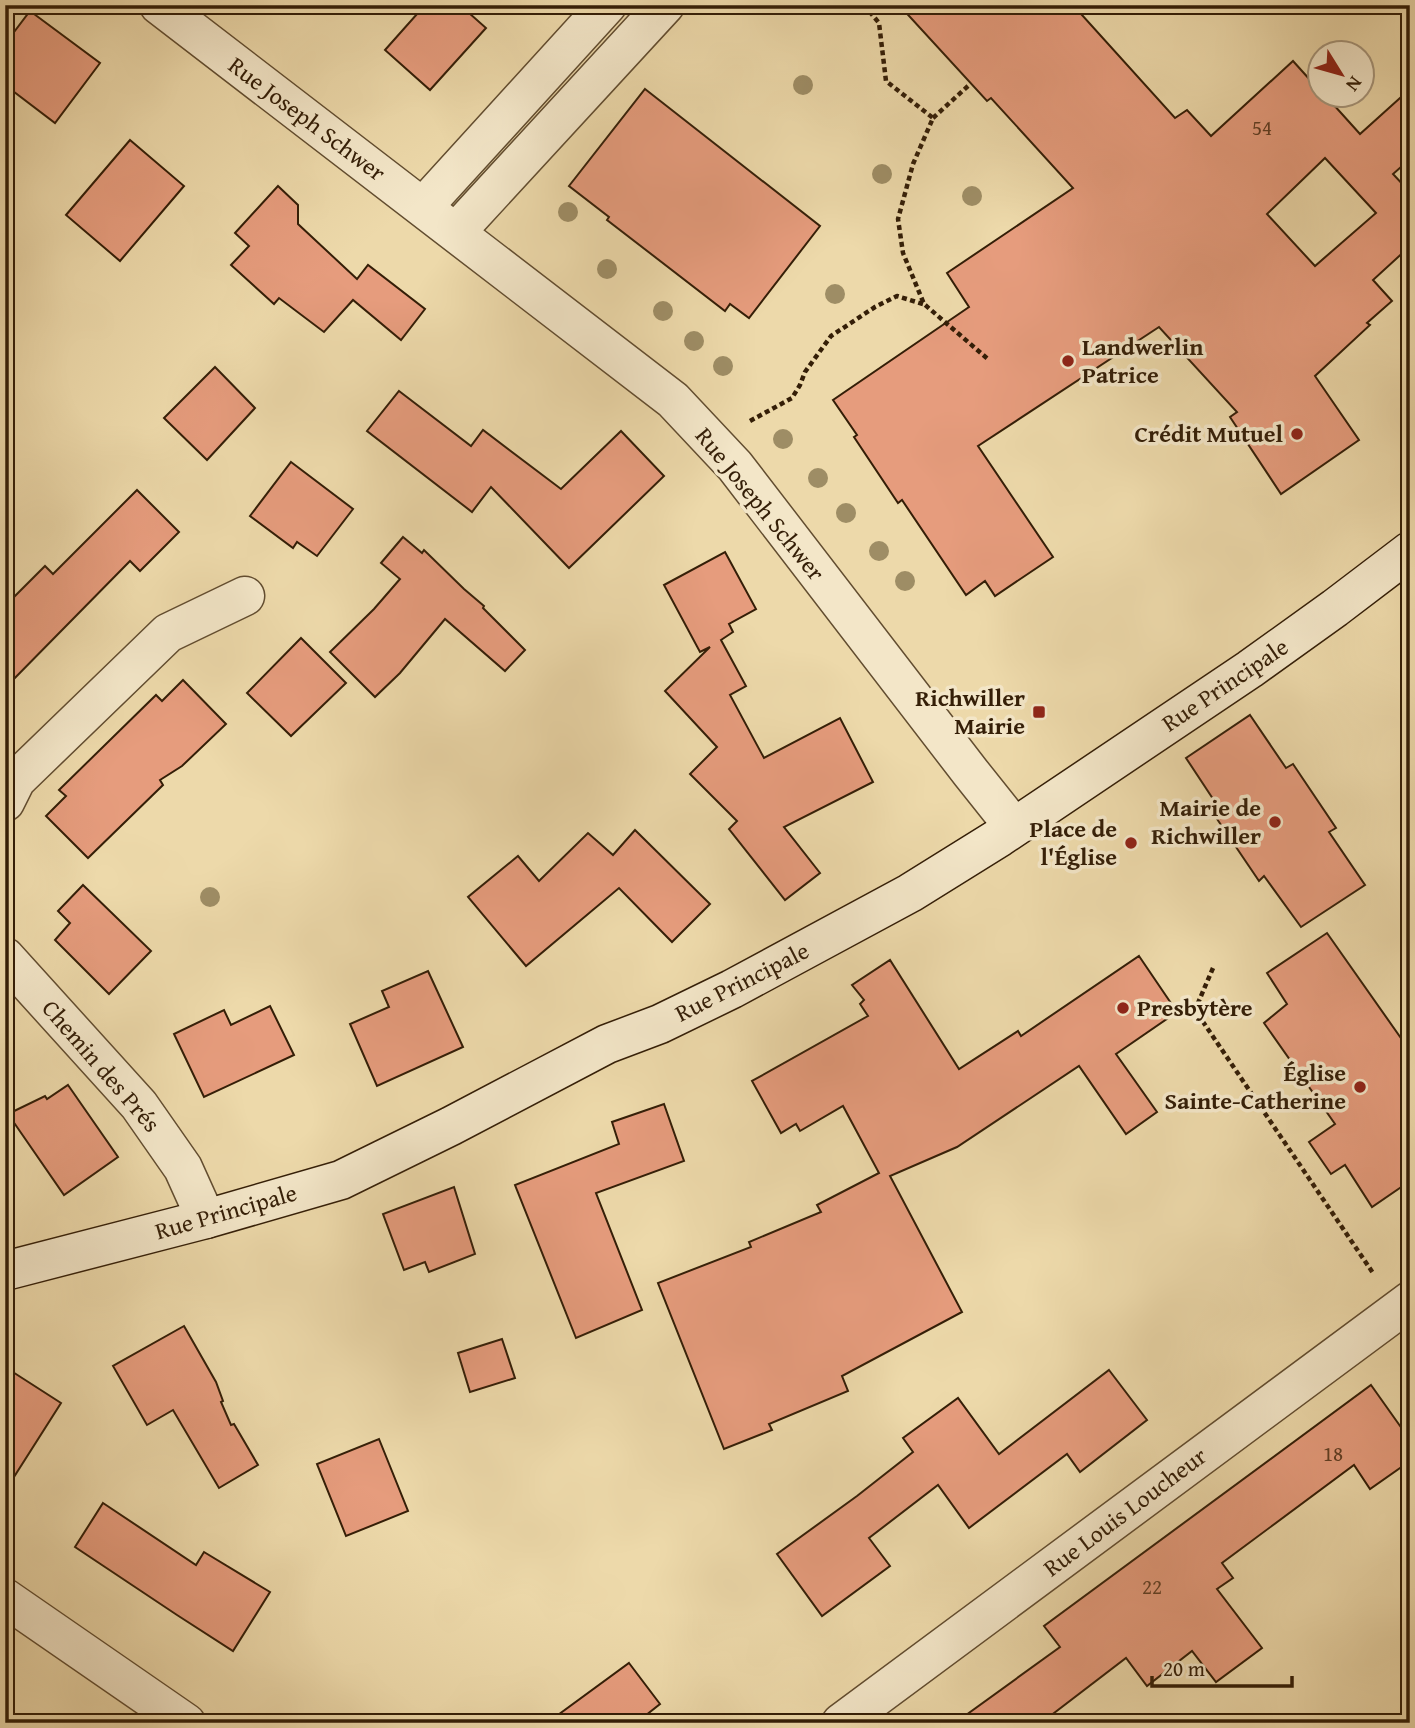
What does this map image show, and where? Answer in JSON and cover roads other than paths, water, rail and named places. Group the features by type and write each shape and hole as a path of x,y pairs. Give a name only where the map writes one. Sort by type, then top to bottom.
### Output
{"street":[{"name":"Rue Joseph Schwer","path":"159,5 673,400 735,466 1014,827"},
{"path":"423,207 607,5"},
{"path":"456,232 665,5"},
{"name":"Rue Principale","path":"5,1271 206,1219 341,1180 607,1044 660,1024 732,989 910,893 1000,837 1250,669 1410,551"},
{"path":"5,802 16,780 168,634 246,596"},
{"name":"Chemin des Prés","path":"5,957 139,1105 183,1168 206,1219"},
{"name":"Rue Louis Loucheur","path":"841,1723 1404,1306"},
{"path":"5,1598 186,1723"}],"place":[{"name":"Landwerlin Patrice","path":"1068,361"},
{"name":"Crédit Mutuel","path":"1297,434"},
{"name":"Richwiller Mairie","path":"1039,712"},
{"name":"Mairie de Richwiller","path":"1275,822"},
{"name":"Place de l'Église","path":"1131,843"},
{"name":"Presbytère","path":"1123,1008"},
{"name":"Église Sainte-Catherine","path":"1360,1087"}]}
